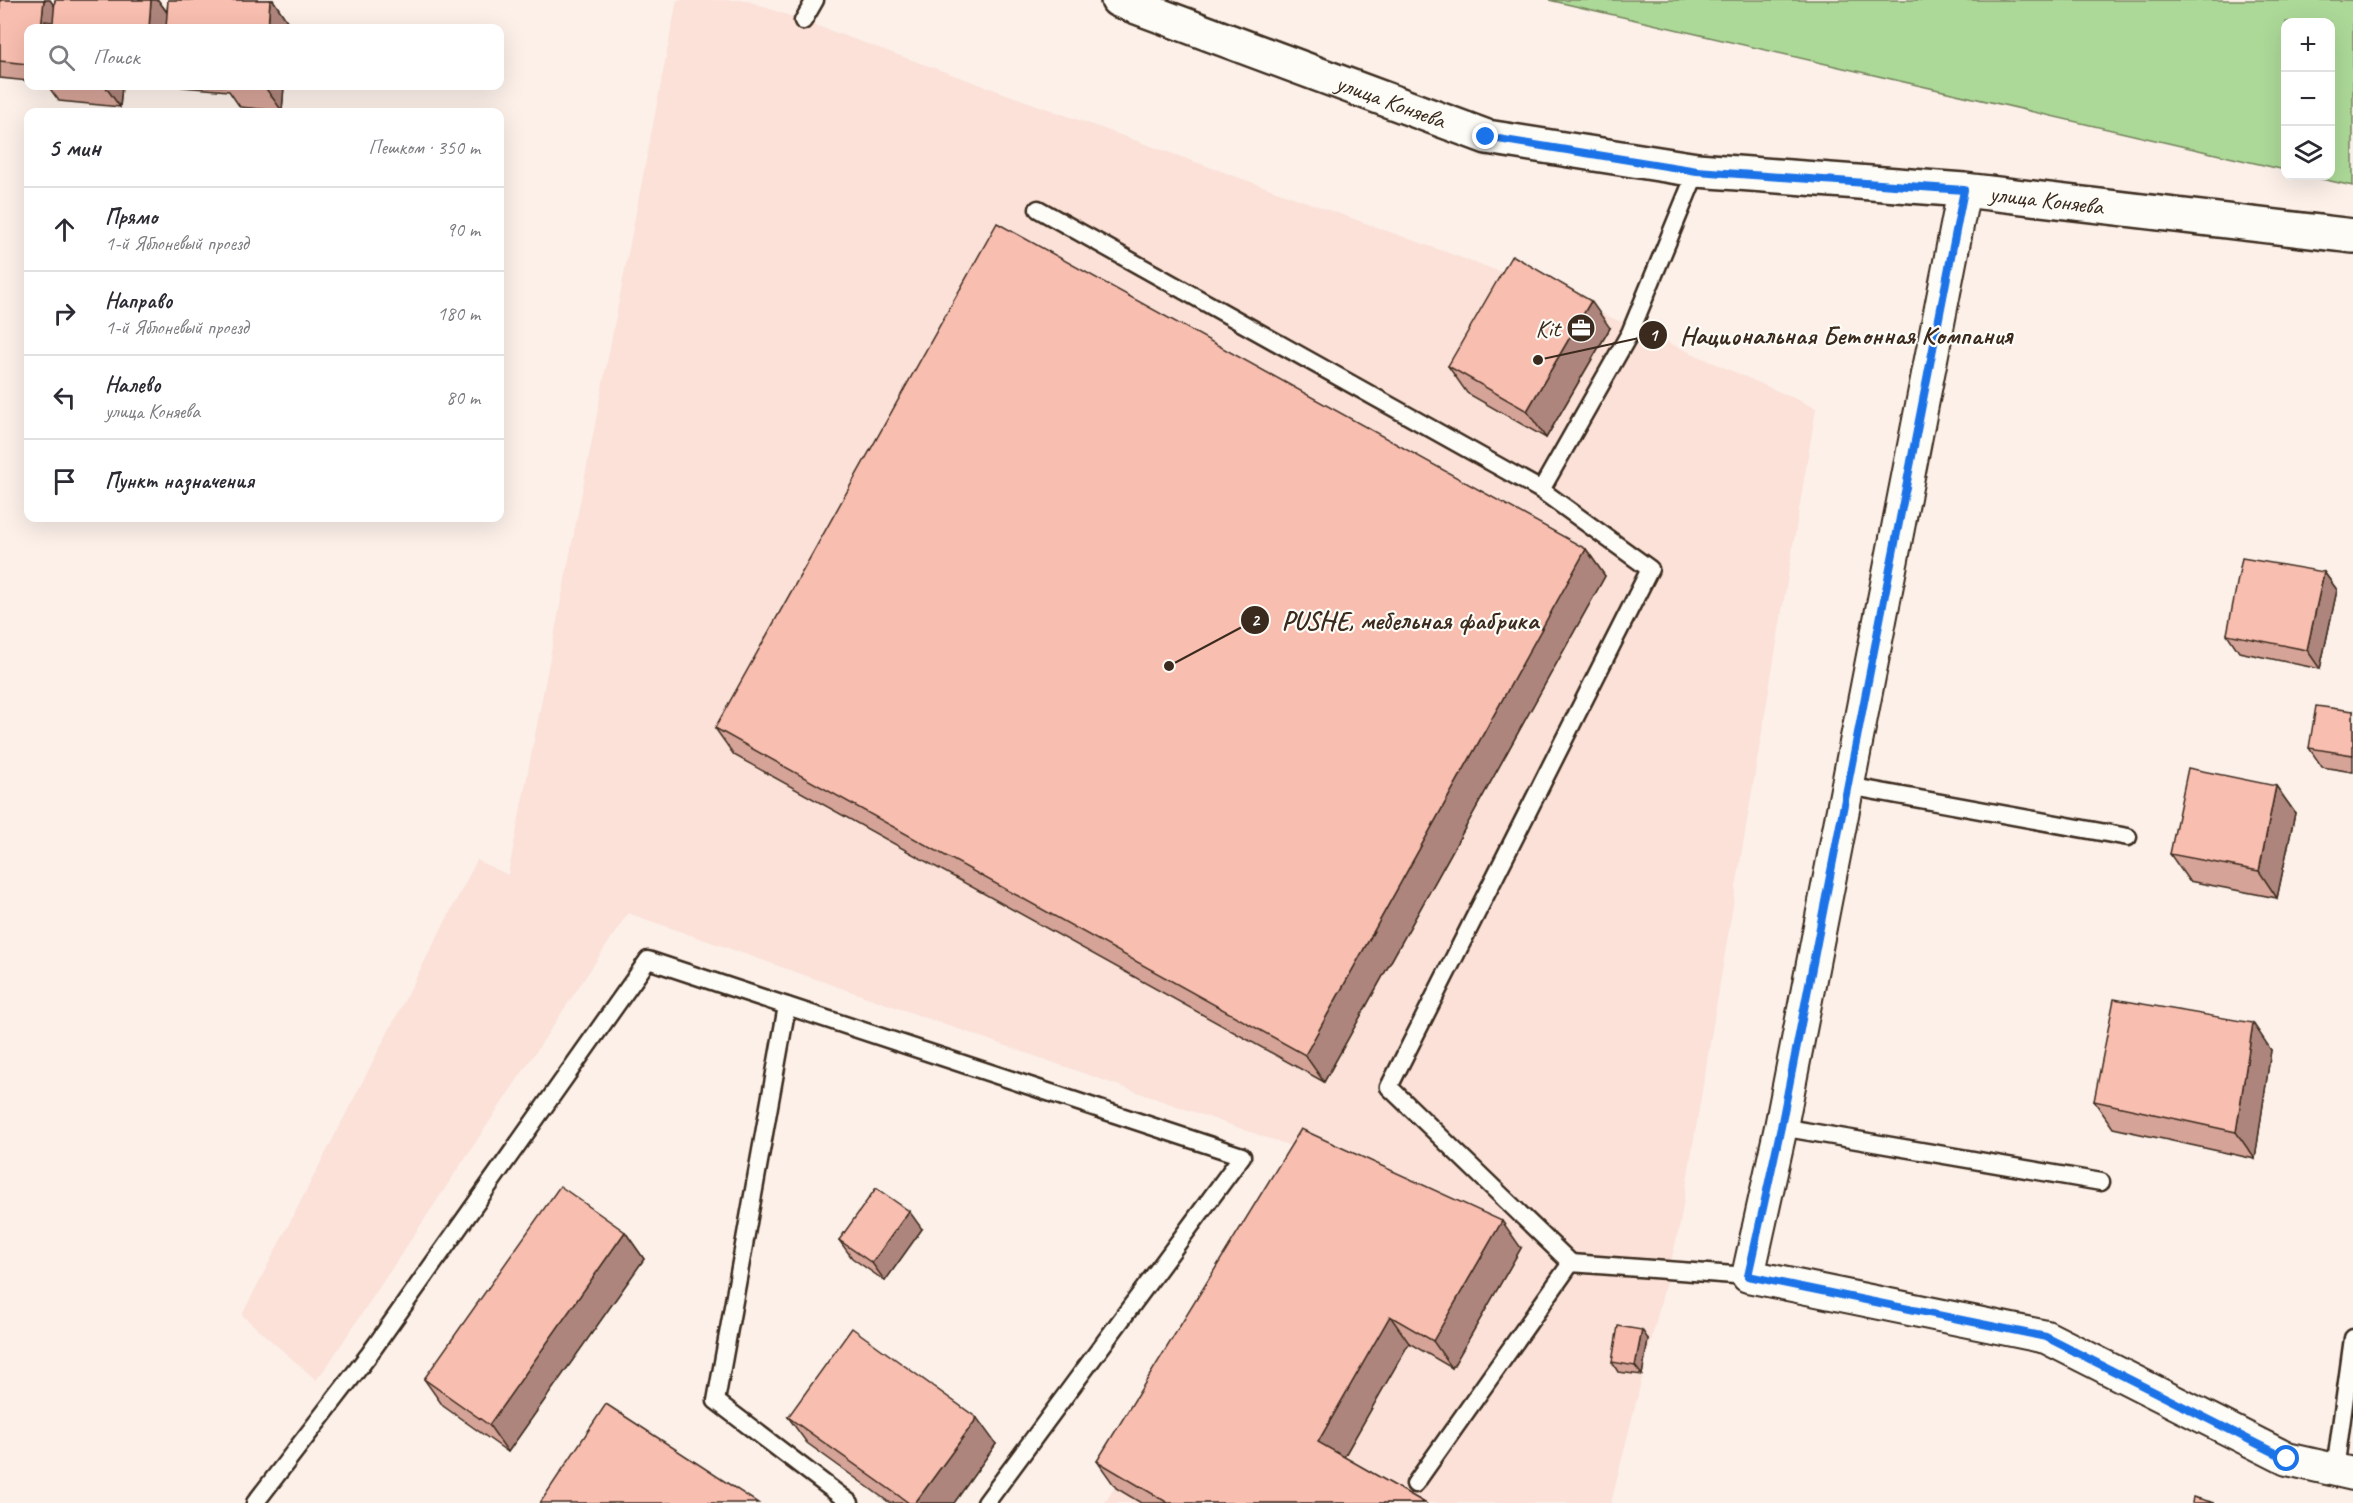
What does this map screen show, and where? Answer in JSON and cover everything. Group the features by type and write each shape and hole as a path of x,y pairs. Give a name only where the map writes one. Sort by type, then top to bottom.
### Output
{"street":[{"name":"улица Коняева","path":"1118,0 1486,137 1697,171 1964,190 2353,236"},
{"path":"1964,190 1781,1127 1748,1276 2046,1337 2287,1459 2344,1472"}],"lane":[{"path":"803,21 815,0"},
{"path":"1541,490 1630,333 1697,171"},
{"path":"1038,209 1541,490 1650,569 1389,1087 1571,1263 1748,1276"},
{"path":"1848,786 2128,837"},
{"path":"255,1503 368,1356 648,960 1242,1156 986,1503"},
{"path":"787,1006 716,1401 850,1503"},
{"path":"1781,1127 2101,1182"},
{"path":"1415,1484 1571,1263"},
{"path":"2344,1472 2353,1338"}],"shaded area":[{"path":"677,0 745,0 1540,286 1816,408 1679,1229 1611,1503 1105,1503 1319,1156 628,913 316,1380 242,1315 477,860 508,875"}],"green space":[{"path":"1549,0 2353,0 2353,186 2326,180 2335,180 2335,18 2281,18 2281,169"}],"building":[{"path":"0,0 44,0 41,24 24,24 24,64 0,61"},
{"path":"55,0 151,0 149,24 45,24 45,21 53,22"},
{"path":"168,0 270,0 268,24 166,24"},
{"path":"997,223 1586,549 1305,1055 715,728"},
{"path":"1512,255 1591,301 1527,411 1448,366"},
{"path":"2242,558 2324,572 2307,650 2227,634"},
{"path":"2316,706 2353,711 2353,755 2309,748"},
{"path":"2188,768 2276,786 2259,871 2170,854"},
{"path":"2114,999 2253,1023 2236,1132 2094,1101"},
{"path":"1301,1129 1502,1221 1433,1341 1390,1316 1318,1442 1425,1503 1168,1503 1097,1461"},
{"path":"560,1186 625,1232 489,1425 424,1379"},
{"path":"876,1188 909,1211 872,1263 839,1240"},
{"path":"1618,1326 1642,1330 1635,1366 1612,1362"},
{"path":"852,1328 977,1418 915,1503 909,1503 788,1417"},
{"path":"606,1404 758,1503 540,1503"},
{"path":"2193,1497 2215,1503 2192,1503"}],"place":[{"name":"Kit","path":"1581,328"},
{"name":"Национальная Бетонная Компания","path":"1538,360"},
{"name":"PUSHE, мебельная фабрика","path":"1169,666"}],"route":[{"path":"1486,137 1697,171 1964,190 1781,1127 1748,1276 2046,1337 2287,1459"}]}
